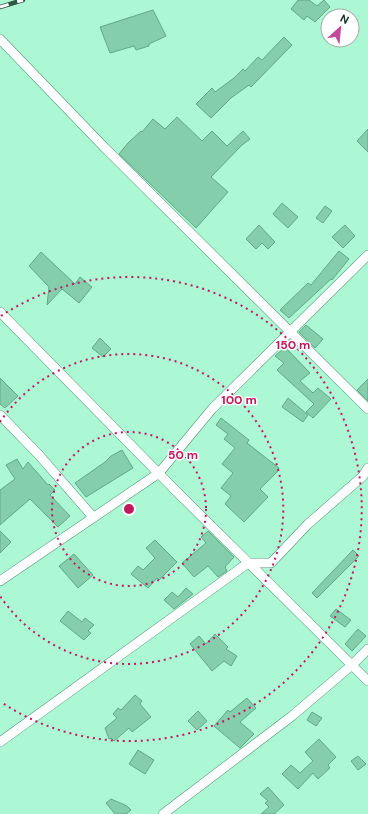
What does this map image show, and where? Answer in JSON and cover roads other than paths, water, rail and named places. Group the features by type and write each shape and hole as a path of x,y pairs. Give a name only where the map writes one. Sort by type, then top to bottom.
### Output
{"street":[{"path":"0,39 105,148 368,409"},
{"path":"0,581 93,516 159,473 212,409 368,255"},
{"path":"0,312 248,563 368,681"},
{"path":"0,415 39,455 93,516"},
{"path":"0,742 248,563 271,563 308,524 363,476 368,468"},
{"path":"163,814 292,716 352,665 368,649"}],"railway":[{"path":"0,7 23,0"}]}
